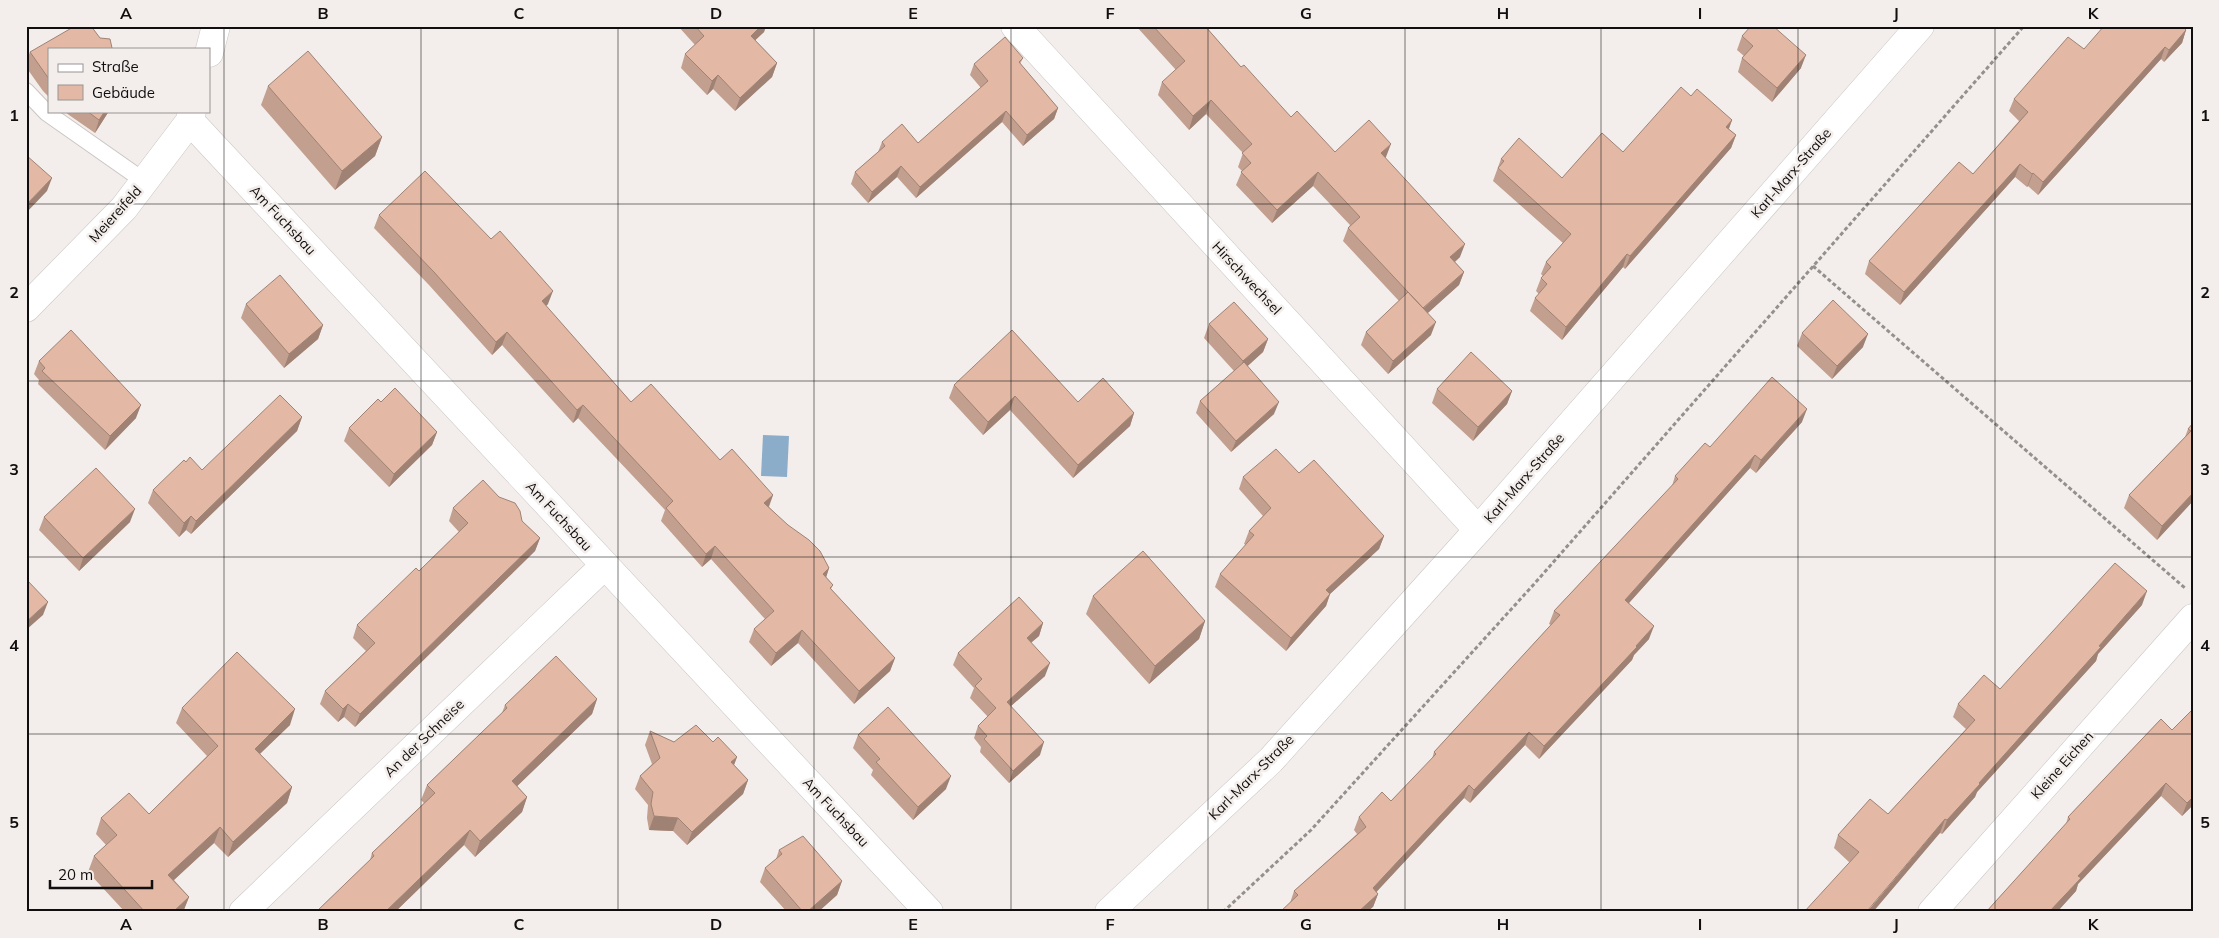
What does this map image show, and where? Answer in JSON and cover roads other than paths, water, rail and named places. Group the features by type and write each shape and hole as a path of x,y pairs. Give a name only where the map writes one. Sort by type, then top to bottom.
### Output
{"street":[{"path":"210,49 216,26"},
{"name":"Hirschwechsel","path":"1015,26 1478,530"},
{"name":"Karl-Marx-Straße","path":"1109,912 1271,760 1478,530 1920,26"},
{"name":"Meiereifeld","path":"26,308 124,208 191,116"},
{"name":"Am Fuchsbau","path":"191,116 604,565 929,912"},
{"name":"An der Schneise","path":"243,912 604,565"},
{"name":"Kleine Eichen","path":"1932,912 2193,618"}],"lane":[{"path":"26,91 47,113 144,181"}],"water":[{"path":"763,435 789,436 787,477 761,476"}]}
